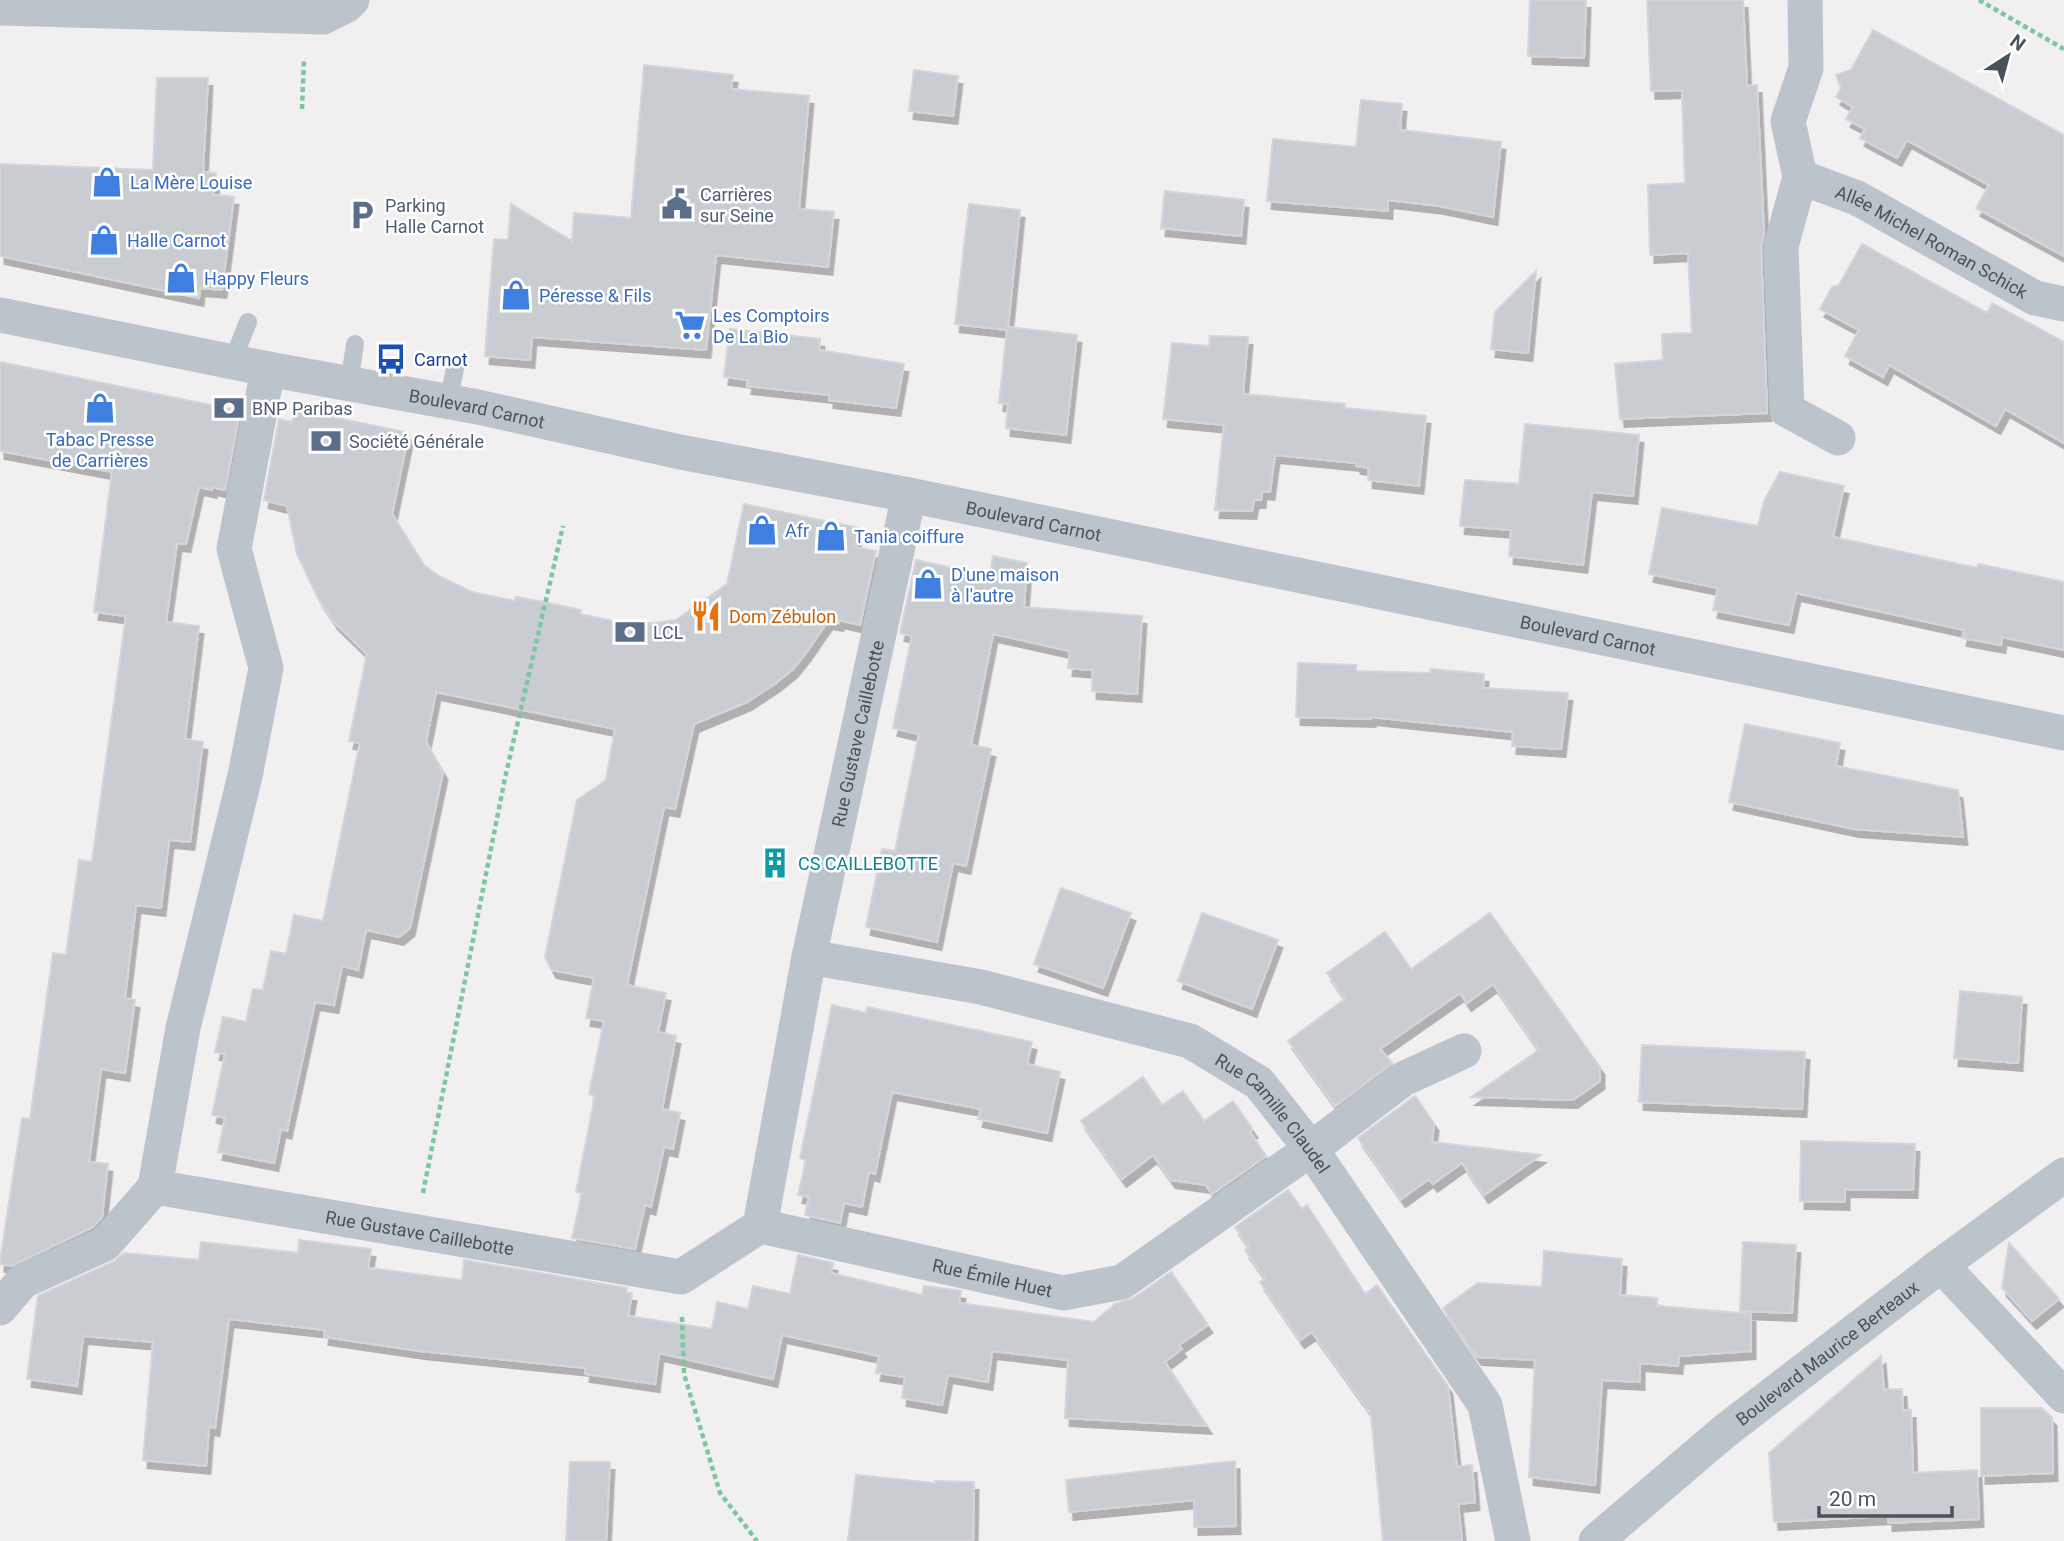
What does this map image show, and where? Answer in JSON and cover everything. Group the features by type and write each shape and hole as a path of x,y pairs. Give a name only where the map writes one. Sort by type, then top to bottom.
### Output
{"street":[{"path":"1805,0 1806,68 1788,121 1800,177 1781,246 1787,410 1838,438"},
{"path":"0,8 35,5 327,11"},
{"name":"Allée Michel Roman Schick","path":"1800,177 1857,198 2035,298 2064,304"},
{"name":"Boulevard Carnot","path":"0,315 448,402 680,452 909,495 2064,733"},
{"path":"0,1308 23,1280 105,1244 155,1188 183,1028 245,776 266,668 234,549 268,369"},
{"name":"Rue Gustave Caillebotte","path":"760,1226 809,957 909,495"},
{"name":"Rue Camille Claudel","path":"809,957 981,987 1190,1041 1259,1083 1311,1149 1485,1405 1513,1541"},
{"name":"Rue Émile Huet","path":"760,1226 1063,1293 1122,1282 1311,1149 1403,1079 1464,1051"},
{"name":"Boulevard Maurice Berteaux","path":"1596,1541 1725,1432 1941,1265 2064,1175"},
{"name":"Rue Gustave Caillebotte","path":"155,1188 681,1277"},
{"path":"681,1277 760,1226"},
{"path":"1941,1265 2064,1396"}],"lane":[{"path":"232,362 248,322"},
{"path":"349,384 355,344"},
{"path":"448,402 456,364"}],"path":[{"path":"1979,0 2064,49"},
{"path":"302,109 327,11"},
{"path":"416,1232 505,778 563,526"},
{"path":"681,1277 684,1374 719,1493 757,1541"}],"building":[{"path":"1530,0 1586,0 1584,58 1528,56"},
{"path":"1647,0 1743,0 1747,86 1757,85 1764,233 1761,247 1767,413 1620,419 1615,364 1663,360 1662,334 1692,333 1688,253 1650,255 1648,185 1685,183 1682,90 1651,91"},
{"path":"1873,30 2064,135 2064,256 1976,208 1989,185 1907,140 1897,158 1860,138 1865,129 1846,119 1853,107 1836,97 1841,88 1836,75 1851,70"},
{"path":"644,65 733,75 731,89 809,96 799,209 834,212 828,267 716,255 706,350 532,337 530,360 485,356 494,239 508,240 511,204 572,241 574,213 631,218"},
{"path":"914,70 958,76 953,116 909,111"},
{"name":"Halle Carnot","path":"157,78 208,78 203,172 216,173 213,195 234,197 222,290 200,288 199,298 0,256 0,164 153,170"},
{"path":"1361,100 1402,104 1400,130 1501,142 1493,217 1439,206 1388,200 1388,211 1267,201 1273,139 1356,147"},
{"path":"1165,191 1244,200 1241,236 1161,228"},
{"path":"969,204 1020,210 1008,327 1077,335 1066,435 1006,428 1008,404 999,403 1007,330 955,324"},
{"path":"1862,244 1987,313 1992,303 2064,342 2064,443 2005,409 1996,426 1889,365 1883,377 1845,356 1859,330 1820,309 1832,287 1839,285"},
{"path":"1536,271 1528,353 1491,349 1495,312"},
{"path":"730,329 820,339 819,350 904,364 896,408 829,400 829,395 747,386 748,380 724,377"},
{"path":"1210,336 1248,337 1243,394 1345,404 1345,408 1426,416 1419,486 1368,480 1369,468 1356,466 1356,463 1275,455 1270,492 1262,491 1261,500 1254,500 1252,511 1215,510 1224,425 1163,419 1172,343 1209,346"},
{"path":"0,362 240,411 225,490 199,487 186,544 177,543 166,622 199,626 185,739 203,742 190,842 169,840 161,908 136,905 125,998 135,1000 125,1073 101,1069 89,1162 108,1164 102,1217 93,1227 11,1266 0,1264 0,1261 22,1118 30,1119 53,953 66,955 79,860 92,862 126,616 94,612 112,472 0,451"},
{"path":"295,409 409,433 392,514 424,565 439,576 472,592 515,601 516,597 544,602 581,610 580,614 623,623 676,620 727,584 744,504 859,528 854,547 876,551 860,625 839,620 839,623 828,621 793,669 776,683 747,702 694,724 675,809 664,807 627,985 666,993 658,1032 676,1036 662,1109 680,1113 673,1149 664,1147 651,1207 645,1205 635,1249 572,1238 582,1193 576,1192 595,1096 589,1094 604,1021 586,1018 594,978 552,970 545,957 577,800 606,780 615,729 436,692 426,742 443,772 410,928 399,937 366,930 358,970 342,966 334,1005 315,1002 287,1131 281,1129 274,1163 218,1152 225,1118 212,1115 225,1054 215,1052 223,1017 246,1022 253,989 263,990 271,951 286,954 294,915 323,921 360,743 349,741 367,654 334,622 318,598 297,554 287,506 264,500 279,419 292,422"},
{"path":"1525,424 1639,435 1633,496 1592,492 1583,565 1509,556 1511,530 1460,526 1465,480 1519,484"},
{"path":"1780,472 1844,486 1833,537 1977,568 1978,564 2064,582 2064,650 2002,637 2001,645 1962,638 1964,630 1796,593 1789,625 1713,610 1718,588 1649,574 1662,508 1758,526 1764,501"},
{"path":"993,556 1027,563 1024,607 1142,616 1137,694 1092,691 1093,670 1068,668 1070,651 993,634 971,745 991,749 966,866 953,863 937,942 866,927 882,849 895,851 919,734 893,728 912,636 900,633 916,560 990,576"},
{"path":"1298,663 1356,665 1356,671 1430,673 1431,669 1484,674 1483,688 1568,693 1561,749 1512,746 1513,732 1371,717 1296,717"},
{"path":"1745,724 1840,743 1836,766 1958,790 1963,837 1854,829 1729,802"},
{"path":"1061,888 1131,913 1103,988 1034,964"},
{"path":"1202,913 1278,940 1252,1009 1178,981"},
{"path":"1490,913 1600,1067 1600,1081 1573,1100 1471,1097 1539,1050 1493,984 1467,1003 1460,993 1380,1049 1392,1063 1335,1106 1288,1041 1345,999 1327,973 1385,932 1411,969"},
{"path":"1960,991 2022,997 2018,1063 1954,1058"},
{"path":"832,1005 866,1013 867,1007 1032,1042 1027,1064 1060,1072 1047,1133 978,1119 981,1109 892,1092 875,1174 869,1172 862,1207 844,1203 840,1223 805,1215 809,1197 798,1195 806,1160 800,1158"},
{"path":"1642,1045 1805,1052 1802,1109 1639,1102"},
{"path":"1143,1077 1162,1105 1183,1091 1204,1121 1233,1101 1253,1130 1250,1132 1266,1156 1212,1194 1206,1185 1171,1180 1153,1155 1122,1179 1081,1121"},
{"path":"1415,1096 1434,1123 1432,1142 1541,1155 1484,1195 1462,1163 1433,1184 1429,1179 1401,1199 1358,1138"},
{"path":"1801,1141 1915,1144 1913,1190 1845,1189 1845,1202 1800,1201"},
{"path":"1288,1190 1302,1209 1307,1205 1365,1294 1377,1285 1448,1386 1457,1467 1472,1465 1475,1502 1458,1504 1462,1541 1383,1541 1371,1414 1312,1332 1300,1340 1260,1282 1265,1278 1245,1250 1249,1247 1235,1227"},
{"path":"299,1240 371,1249 368,1268 462,1280 464,1260 627,1288 626,1293 632,1293 628,1316 712,1329 717,1302 748,1309 753,1286 790,1294 798,1255 833,1263 831,1273 922,1295 924,1286 956,1290 961,1291 959,1303 1094,1322 1115,1304 1134,1298 1171,1272 1208,1325 1179,1345 1182,1349 1165,1362 1207,1426 1065,1418 1068,1360 992,1351 988,1382 948,1375 942,1405 902,1398 905,1377 876,1373 879,1356 782,1335 773,1379 659,1353 655,1384 585,1374 586,1368 420,1351 324,1337 325,1330 229,1319 215,1428 209,1427 206,1466 143,1460 153,1342 83,1336 77,1386 27,1379 38,1296 113,1262 124,1253 199,1260 201,1242 298,1253"},
{"path":"1743,1242 1796,1245 1792,1313 1740,1311"},
{"path":"2009,1243 2059,1299 2032,1321 2002,1288"},
{"path":"1544,1251 1622,1259 1620,1295 1657,1298 1657,1306 1751,1314 1751,1351 1679,1356 1678,1366 1640,1363 1640,1382 1602,1380 1595,1485 1529,1477 1535,1360 1477,1357 1443,1308 1478,1283 1542,1287"},
{"path":"1881,1356 1884,1390 1902,1389 1903,1410 1911,1410 1913,1473 1977,1470 1979,1519 1888,1523 1888,1516 1774,1522 1769,1453"},
{"path":"1981,1408 2042,1408 2052,1418 2053,1473 1981,1476"},
{"path":"1235,1461 1236,1526 1194,1527 1194,1500 1069,1512 1066,1480"},
{"path":"570,1462 610,1462 606,1541 566,1541"},
{"path":"856,1475 935,1483 974,1482 973,1541 848,1541"}],"place":[{"name":"La Mère Louise","path":"107,182"},
{"name":"Carrières sur Seine","path":"677,204"},
{"name":"Parking Halle Carnot","path":"362,215"},
{"name":"Halle Carnot","path":"104,240"},
{"name":"Happy Fleurs","path":"181,278"},
{"name":"Péresse & Fils","path":"516,295"},
{"name":"Les Comptoirs De La Bio","path":"690,325"},
{"name":"Carnot","path":"391,359"},
{"name":"Tabac Presse de Carrières","path":"100,408"},
{"name":"BNP Paribas","path":"229,408"},
{"name":"Société Générale","path":"326,441"},
{"name":"Afr","path":"762,530"},
{"name":"Tania coiffure","path":"831,536"},
{"name":"D'une maison à l'autre","path":"928,584"},
{"name":"Dom Zébulon","path":"706,616"},
{"name":"LCL","path":"630,632"},
{"name":"CS CAILLEBOTTE","path":"775,863"}]}
